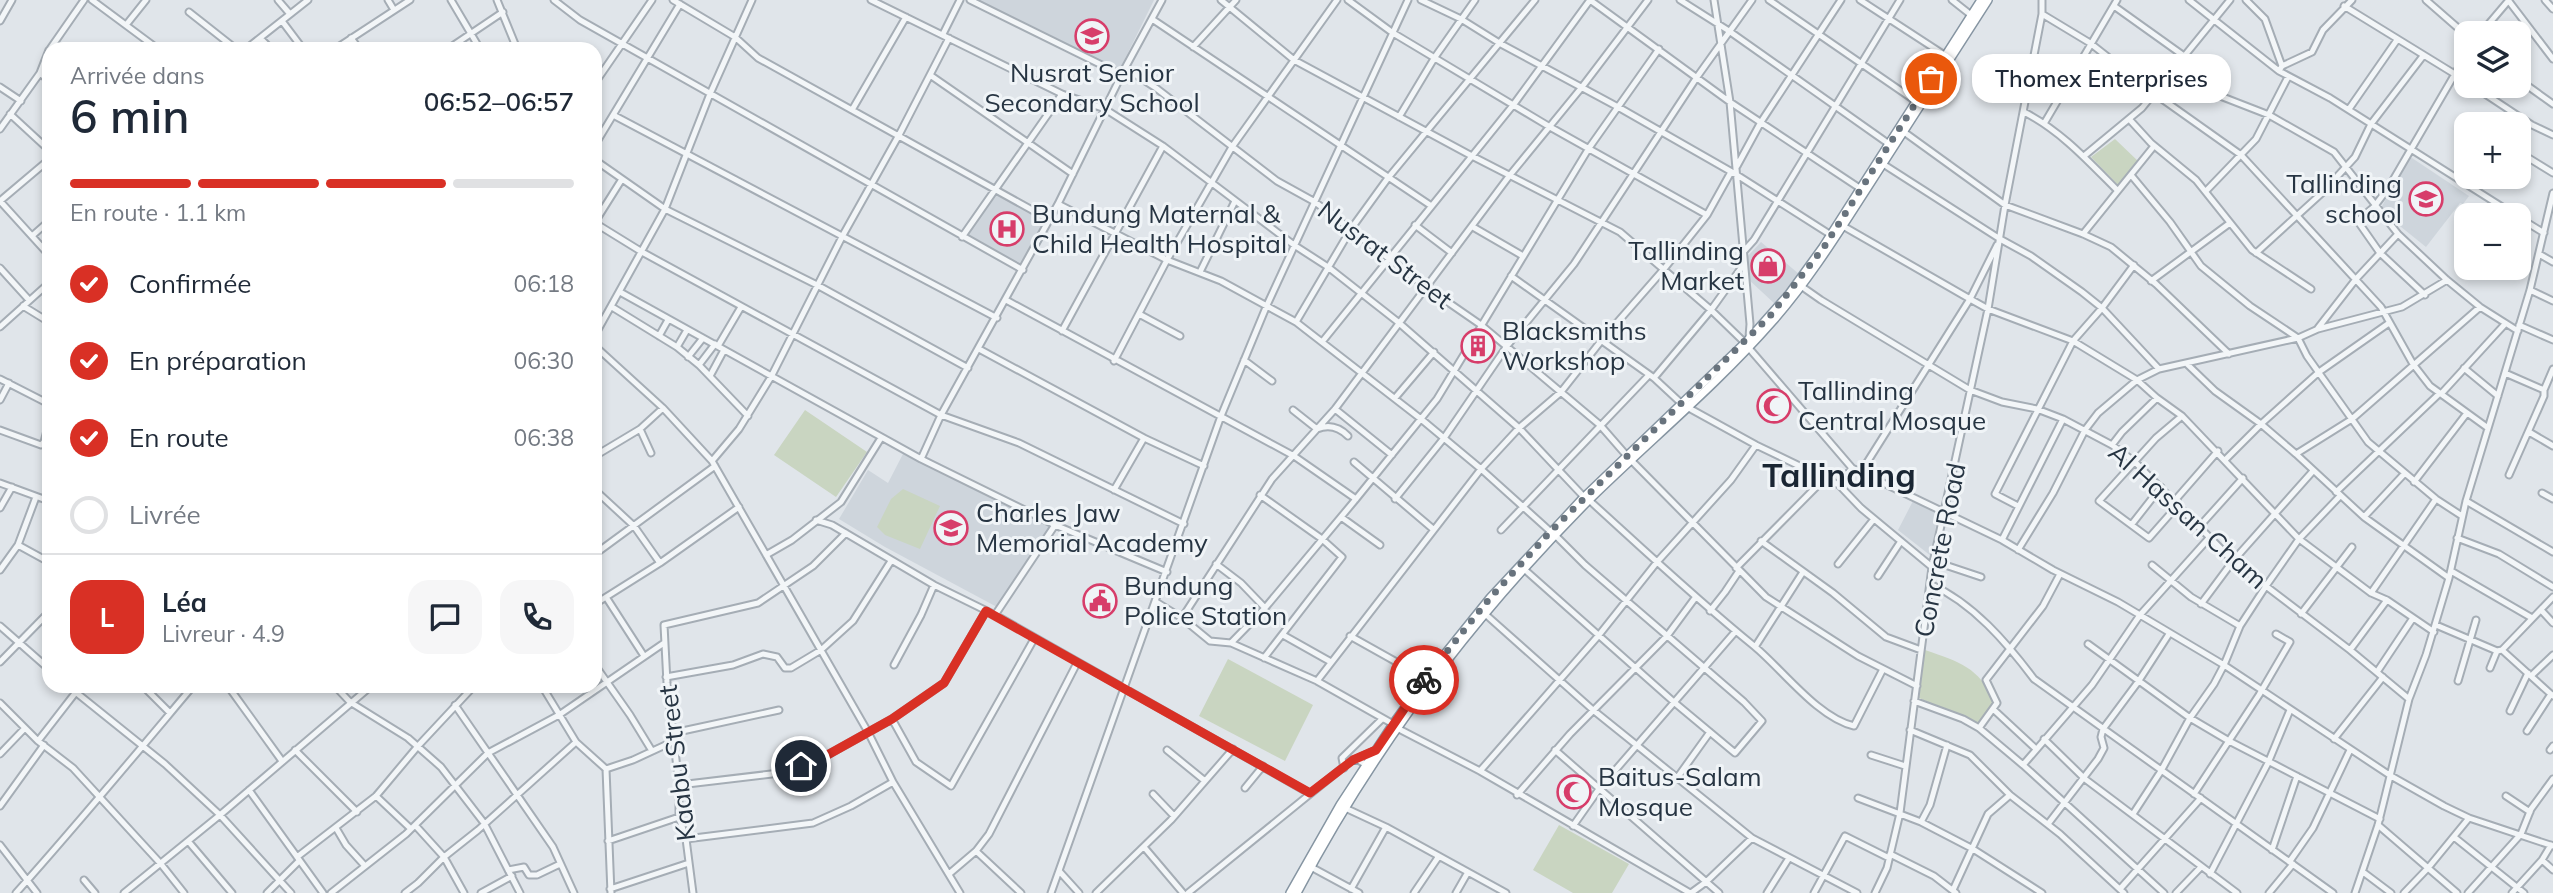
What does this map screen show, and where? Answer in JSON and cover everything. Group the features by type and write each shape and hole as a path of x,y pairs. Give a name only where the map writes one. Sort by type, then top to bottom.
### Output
{"highway":[{"path":"1746,344 1789,294 1831,235 1981,0"},
{"path":"1290,893 1425,678 1490,598 1801,286 1843,226 1988,0"},
{"path":"1297,893 1356,780 1367,769 1376,750 1485,613 1553,533"},
{"path":"1356,780 1353,762 1376,750"}],"street":[{"path":"0,21 12,0"},
{"path":"55,42 84,0"},
{"path":"92,0 147,42"},
{"path":"126,25 146,0"},
{"path":"278,0 290,14"},
{"path":"254,42 308,0"},
{"path":"388,0 394,10"},
{"path":"344,42 410,0"},
{"path":"451,0 476,42"},
{"path":"496,0 514,42"},
{"path":"554,0 580,20 621,44 1023,270"},
{"path":"602,72 652,0"},
{"path":"673,0 735,37 758,58 1050,220"},
{"path":"602,323 665,209 710,93 752,0"},
{"path":"871,0 1062,94 1105,109 1163,146 1294,245 1328,267 1434,352 1519,428 1587,498 1695,598 1755,647 1821,708 1851,726 1856,724 1882,669"},
{"path":"602,549 714,464 748,416 930,75 960,0"},
{"path":"970,0 1122,75"},
{"path":"922,459 941,415 1050,220 1125,68 1162,0"},
{"path":"1221,0 1294,60 1620,232 1711,310 1746,344 1852,468 2002,540 2060,574 2118,602 2224,665 2350,750 2444,806 2469,818 2552,845 2512,893"},
{"path":"1193,47 1236,0"},
{"path":"1114,361 1231,147 1337,0"},
{"path":"1348,0 1393,33 1550,127 1707,215"},
{"path":"1051,893 1221,416 1267,305 1408,0"},
{"path":"1421,0 1461,19 1542,67 1618,107 1734,174 1831,235"},
{"path":"1399,117 1434,57 1475,0"},
{"path":"1296,323 1351,229 1388,178 1533,3 1523,0"},
{"path":"1322,342 1470,155 1514,104 1590,0 1730,102 1861,189"},
{"path":"1182,618 1272,479 1335,409 1510,175 1648,0"},
{"path":"1680,0 1729,31 1889,144"},
{"path":"1714,0 1737,166"},
{"path":"1395,499 1444,438 1507,346 1574,264 1752,0"},
{"path":"1769,0 1917,102"},
{"path":"1317,681 1481,468 1519,428 1561,392 1707,215 1734,174 1761,122 1841,0"},
{"path":"1860,0 1946,56"},
{"path":"1745,251 1900,0"},
{"path":"1952,0 1971,15"},
{"name":"Concrete Road","path":"1875,893 1890,856 1900,813 1933,564 1988,309 2042,15 2042,0"},
{"path":"2189,0 2288,76 2349,109 2496,203"},
{"path":"2084,156 2130,120 2155,94 2230,0"},
{"path":"2246,0 2265,19 2281,69"},
{"path":"2426,0 2454,25"},
{"path":"2491,21 2509,0 2553,59"},
{"path":"2545,0 2553,9"},
{"path":"2045,122 2115,3 2184,56"},
{"path":"2281,69 2312,52 2323,30 2346,3 2397,40 2454,72"},
{"path":"602,135 680,4"},
{"path":"189,12 227,42"},
{"path":"457,42 503,12"},
{"path":"2042,15 2090,43 2155,94 2241,155 2384,313 2413,364 2430,386 2488,428"},
{"path":"852,110 906,17"},
{"path":"1152,19 1430,205"},
{"path":"282,20 298,42"},
{"path":"260,37 265,42"},
{"path":"351,37 354,42"},
{"path":"2349,109 2397,40"},
{"path":"1231,643 1265,608 1437,399 1589,148 1659,49"},
{"path":"2256,253 2298,216 2345,168 2355,156 2371,124 2423,56"},
{"path":"2176,65 2215,94 2269,115 2334,152 2374,207 2398,234 2447,280 2505,324 2553,340"},
{"path":"0,129 42,68"},
{"name":"Nusrat Street","path":"1125,68 1156,88 1277,181 1315,202 1507,346 1600,425 1737,570 1781,607 1882,669 1917,686"},
{"path":"930,75 1073,174"},
{"path":"2425,295 2380,253 2359,223 2389,187 2409,148 2454,75"},
{"path":"2206,191 2256,139 2288,76"},
{"path":"0,87 20,101"},
{"path":"2531,88 2553,104"},
{"path":"962,237 1062,94"},
{"path":"2491,98 2532,125 2553,135"},
{"path":"2024,112 2045,122 2117,190"},
{"path":"10,114 42,144"},
{"path":"615,116 997,318"},
{"path":"2130,120 2154,145 2196,180 2256,253 2311,289"},
{"path":"1904,132 2005,205 2111,247 2134,265 2229,354"},
{"path":"2083,234 2154,145"},
{"path":"1062,331 1163,146"},
{"path":"2531,159 2553,173"},
{"path":"1883,164 2031,256 2102,308 2159,369"},
{"path":"602,165 665,209 817,285 968,369"},
{"path":"42,166 0,201 42,247"},
{"path":"1734,174 1745,251 1750,324 1746,344"},
{"path":"2131,174 2191,252 2218,282 2298,338 2368,442 2436,499 2462,516"},
{"path":"602,211 622,179"},
{"path":"2356,893 2379,822 2409,699 2435,628 2466,501 2530,290 2553,193"},
{"path":"1200,272 1235,201"},
{"path":"1058,204 1115,235 1267,305 1322,342 1481,468 1585,565 1744,702 1762,721 1735,753 1524,569"},
{"path":"2151,281 2230,223"},
{"path":"2531,224 2544,232 2553,233"},
{"path":"1415,225 1452,253"},
{"path":"602,226 642,252 941,415 1019,443 1184,524"},
{"path":"1843,226 1988,309 2073,341 2137,380 2182,416 2218,451 2274,515 2299,539 2337,568 2371,593 2387,600 2413,618 2500,651 2530,674 2552,695 2527,731"},
{"path":"32,236 42,227"},
{"path":"1473,227 1523,256"},
{"path":"2318,328 2356,279 2398,234"},
{"path":"1861,472 1969,299 2000,239"},
{"path":"2539,254 2553,262"},
{"path":"1501,530 1558,467 1651,376 1711,310 1744,264"},
{"path":"2018,506 1995,494 2073,341 2134,265"},
{"path":"0,268 29,300"},
{"path":"1511,276 1651,376 1684,405 1756,446 1839,485 1874,519 1933,564 1981,577"},
{"path":"2018,550 2053,493 2085,430 2098,414 2137,380 2159,369 2298,338 2318,328 2403,307 2447,280"},
{"name":"Al Hassan Cham","path":"1801,286 1970,390 2063,419 2112,445 2135,461 2233,561 2350,650 2409,699"},
{"path":"0,327 42,290"},
{"path":"2530,290 2553,301"},
{"path":"620,292 922,459 1055,525 1167,572"},
{"path":"1006,300 1114,361 1294,456 1356,499"},
{"path":"23,306 42,318"},
{"path":"612,307 677,347 699,365 748,416"},
{"path":"710,376 719,347 741,307"},
{"path":"2297,454 2351,419 2480,307"},
{"path":"1139,314 1180,336"},
{"path":"659,336 668,320"},
{"path":"2226,459 2319,372 2389,323"},
{"path":"2133,814 2224,665 2239,626 2299,539 2378,451 2441,393 2505,324"},
{"path":"677,347 687,330"},
{"path":"688,357 703,338"},
{"path":"699,365 719,347"},
{"path":"979,349 1144,438 1204,466"},
{"path":"602,352 663,408 714,464 782,587 868,732 893,782 960,893"},
{"path":"1395,398 1434,352"},
{"path":"1244,359 1272,381"},
{"path":"2187,364 2215,391 2297,454 2364,517 2450,574 2532,618"},
{"path":"2464,368 2498,396"},
{"path":"2509,475 2553,369"},
{"path":"2505,373 2544,393 2553,401"},
{"path":"0,379 42,400"},
{"path":"0,400 9,383"},
{"path":"2112,445 2157,398"},
{"path":"602,452 640,429 663,408"},
{"path":"1335,409 1392,455"},
{"path":"1293,410 1317,429"},
{"path":"2414,481 2467,413"},
{"path":"2182,416 2156,438 2099,500 2149,538 2178,505 2177,498 2218,451"},
{"path":"2002,540 2063,419"},
{"path":"1317,429 1337,427 1348,436"},
{"path":"640,429 651,453"},
{"path":"0,430 42,444"},
{"path":"2529,432 2553,446"},
{"path":"766,555 792,540 841,502 881,438"},
{"path":"1114,490 1144,438"},
{"path":"1480,771 1599,635 1657,562 1731,480 1756,446"},
{"path":"1354,462 1433,529"},
{"path":"1839,485 1852,468"},
{"path":"2201,604 2233,561 2313,471"},
{"path":"2364,517 2405,473"},
{"path":"2199,527 2243,478"},
{"path":"1710,611 1726,592 1737,570 1761,541 1824,479"},
{"path":"0,483 42,499"},
{"path":"0,508 12,487"},
{"path":"2133,524 2161,487"},
{"path":"2542,493 2553,499"},
{"path":"1260,495 1322,539 1340,554 1341,559 1264,658"},
{"path":"602,496 634,526 660,563"},
{"path":"0,570 18,545 36,497"},
{"path":"2371,593 2436,499"},
{"path":"2466,501 2551,551 2553,541"},
{"path":"602,600 739,508"},
{"path":"1341,517 1380,545"},
{"path":"1838,564 1874,519"},
{"path":"816,520 832,525 934,585 995,615 1310,793"},
{"path":"995,615 1055,525"},
{"path":"782,587 813,566 846,533"},
{"path":"2023,765 2092,685 2140,615 2209,538"},
{"path":"2457,538 2499,554 2553,587"},
{"path":"1761,541 1886,637 1921,650"},
{"path":"1878,576 1901,541"},
{"path":"18,545 42,558"},
{"path":"2301,614 2352,547"},
{"path":"666,677 733,665 764,654 777,657 785,668 791,668 821,650 853,621 891,561"},
{"path":"1216,564 1241,583 1265,608"},
{"path":"2152,565 2201,604 2239,626"},
{"path":"1755,647 1803,572"},
{"path":"1979,728 1997,703 1986,680 2043,606 2060,574"},
{"path":"1930,584 1949,593 2011,648 2035,679 2071,707 2333,893"},
{"path":"894,665 934,585"},
{"name":"Kaabu Street","path":"693,893 679,817 679,785 666,677 664,625 758,603 782,587"},
{"path":"606,597 644,656"},
{"path":"2490,668 2500,651 2553,597"},
{"path":"1517,795 1555,750 1667,636 1695,598"},
{"path":"2350,650 2387,600"},
{"path":"1156,602 1210,640 1231,643 1317,681 1480,771 1517,795 1690,893 1706,882 1752,838"},
{"path":"2541,610 2553,624"},
{"path":"679,785 780,773 822,758 892,719 950,677 986,611"},
{"path":"1485,613 1593,710 1752,838 1857,893"},
{"path":"2377,672 2413,618"},
{"path":"0,662 42,619"},
{"path":"2458,681 2476,620"},
{"path":"0,626 42,663"},
{"path":"1573,826 1599,789 1735,632"},
{"path":"2048,824 2104,748 2101,737 2103,729 2169,634"},
{"path":"2194,794 2290,642 2276,634"},
{"path":"1283,635 1331,662"},
{"path":"1350,636 1425,678"},
{"path":"892,719 916,762 951,786 1034,639"},
{"path":"602,685 664,643"},
{"path":"2088,644 2190,718 2269,762 2331,792 2379,822 2457,893"},
{"path":"2510,711 2530,674 2553,656"},
{"path":"949,874 976,851 989,834 1077,663"},
{"path":"602,675 652,751"},
{"path":"2334,739 2383,677"},
{"path":"0,806 69,693"},
{"path":"78,693 165,764 220,816 291,893"},
{"path":"150,693 170,713"},
{"path":"16,893 188,693"},
{"path":"233,693 282,761"},
{"path":"342,693 350,702 418,746 441,767 484,823 520,893"},
{"path":"124,893 220,816 362,693"},
{"path":"267,893 298,859 376,796 467,693"},
{"path":"546,693 576,742 606,769 610,891 689,863"},
{"path":"331,893 413,827 488,753 559,715 590,693"},
{"path":"1914,701 1963,719 1979,728 2164,893"},
{"path":"0,704 41,743 73,768 184,893"},
{"path":"455,705 553,846 575,893"},
{"path":"1993,709 2036,749"},
{"path":"673,733 779,710"},
{"path":"2210,874 2269,762 2290,710"},
{"path":"1343,768 1342,758 1382,719"},
{"path":"0,754 25,728"},
{"path":"1910,730 1970,755 2010,795 2048,824 2122,891 2138,868 2201,798"},
{"path":"1677,778 1710,732"},
{"path":"2044,739 2083,777 2202,867 2229,891 2237,893"},
{"path":"606,769 674,741"},
{"path":"405,893 576,742"},
{"path":"1921,822 1930,806 1947,745"},
{"path":"1096,893 1174,817 1233,749"},
{"path":"295,750 357,812"},
{"path":"1167,750 1205,781"},
{"path":"1555,750 1715,892"},
{"path":"2269,893 2313,828 2350,750"},
{"path":"1871,755 1905,766"},
{"path":"1144,847 1185,893 1343,768 1353,762 1367,769"},
{"path":"1245,788 1263,766"},
{"path":"2272,850 2297,776"},
{"path":"2468,893 2521,834 2530,812 2553,779"},
{"path":"685,839 813,823 851,806 893,782"},
{"path":"249,790 323,893"},
{"path":"1153,794 1174,817"},
{"path":"1814,893 1845,835 1934,876 1954,891 1988,814 2010,795"},
{"path":"376,796 444,857 464,893"},
{"path":"2506,796 2530,812"},
{"path":"1858,798 1921,822 1973,849 2042,893"},
{"path":"1343,806 1506,893"},
{"path":"608,841 679,817"},
{"path":"2404,893 2469,818"},
{"path":"1351,889 1386,827"},
{"path":"336,828 346,845 365,866"},
{"path":"2454,837 2524,893"},
{"path":"188,841 232,893"},
{"path":"0,845 37,893"},
{"path":"976,851 1021,893"},
{"path":"1414,893 1438,856"},
{"path":"1767,893 1789,858"},
{"path":"2542,860 2553,870"},
{"path":"508,870 524,867 529,875 537,875 560,864"},
{"path":"1311,867 1359,893"},
{"path":"2176,893 2202,867"},
{"path":"1060,872 1079,893"},
{"path":"1456,893 1468,872"},
{"path":"2363,872 2391,893"},
{"path":"481,893 512,876"},
{"path":"84,880 95,893"}],"shaded area":[{"name":"Nusrat Senior Secondary School","path":"976,0 1154,0 1119,71"},
{"name":"Tallinding school","path":"2409,156 2454,186 2454,189 2469,196 2464,203 2454,203 2454,211 2426,247 2380,210"},
{"name":"Bundung Maternal & Child Health Hospital","path":"997,195 1047,222 1024,266 965,236"},
{"name":"Tallinding Market","path":"1761,242 1799,274 1775,304 1748,279 1746,258"},
{"name":"Charles Jaw Memorial Academy","path":"904,452 1052,524 997,607 839,519 868,470 888,483"},
{"path":"1913,501 1938,513 1931,556 1898,530"}],"green space":[{"path":"2115,139 2139,162 2119,186 2091,157"},
{"path":"805,410 867,452 836,497 774,455"},
{"path":"903,489 940,506 920,549 885,535 877,527 891,499"},
{"path":"1925,650 1967,667 1989,690 1996,702 1979,724 1919,698"},
{"path":"1228,659 1313,705 1285,761 1199,716"},
{"path":"1559,825 1629,864 1612,893 1573,893 1533,870"}],"way so far":[{"path":"1424,680 1490,598 1551,531 1748,340 1789,294 1824,247 1931,79"}],"place":[{"name":"Nusrat Senior Secondary School","path":"1092,36"},
{"name":"Thomex Enterprises","path":"1931,79"},
{"name":"Tallinding school","path":"2426,199"},
{"name":"Bundung Maternal & Child Health Hospital","path":"1007,229"},
{"name":"Tallinding Market","path":"1768,266"},
{"name":"Blacksmiths Workshop","path":"1478,346"},
{"name":"Tallinding Central Mosque","path":"1774,406"},
{"name":"Charles Jaw Memorial Academy","path":"951,528"},
{"name":"Bundung Police Station","path":"1100,601"},
{"name":"Baitus-Salam Mosque","path":"1574,792"}],"district":[{"name":"Tallinding","path":"1839,475"}],"route":[{"path":"801,766 822,758 892,719 944,683 950,677 986,611 1310,793 1353,760 1376,750 1424,680"}]}
